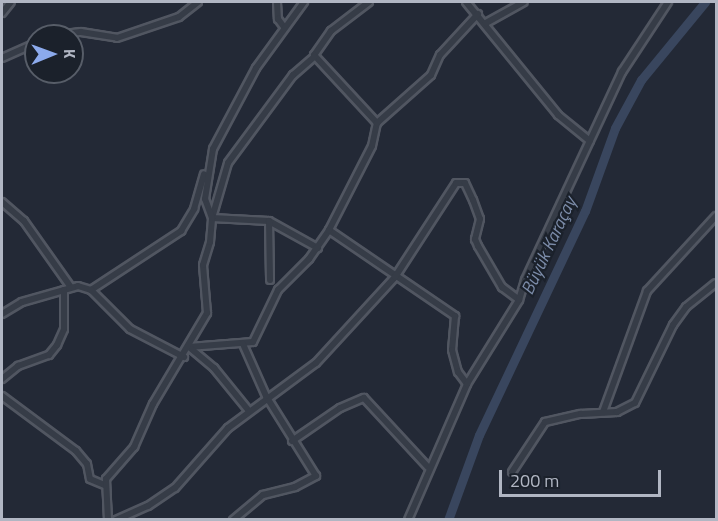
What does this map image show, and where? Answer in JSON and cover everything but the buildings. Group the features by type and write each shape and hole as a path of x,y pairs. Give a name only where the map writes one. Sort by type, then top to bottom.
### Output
{"street":[{"path":"2,13 11,2"},
{"path":"84,32 117,38 179,17 198,2"},
{"path":"277,2 278,19 284,27"},
{"path":"2,314 22,302 67,288 92,290 181,231 194,209 207,168 256,68 304,2"},
{"path":"108,519 104,485 134,447 153,404 184,357 207,313 202,265 210,242 212,218 228,164 293,75 314,57 331,31 369,2"},
{"path":"466,2 486,23 558,115 591,141"},
{"path":"486,23 524,2"},
{"path":"408,519 428,467 467,384 519,300 525,280 622,72 668,2"},
{"path":"189,347 253,342 278,290 318,248 329,230 372,146 377,123 431,75 440,55 478,14"},
{"path":"2,58 24,48"},
{"path":"314,57 377,123"},
{"path":"207,168 205,199 212,218"},
{"path":"118,519 148,506 175,488 228,428 266,396 316,363 395,277 441,208 448,189 461,181 480,219 475,239 478,246 502,287 519,300"},
{"path":"2,202 24,221 67,288 64,329 50,355 18,366 2,379"},
{"path":"603,412 647,291 717,216"},
{"path":"212,218 269,221 318,248"},
{"path":"269,221 270,280"},
{"path":"329,230 455,316 452,350 458,372 467,384"},
{"path":"512,472 545,422 603,412 617,412 634,403 686,307 717,284"},
{"path":"92,290 130,329 184,357"},
{"path":"233,519 263,495 295,487 315,476 266,396 243,344"},
{"path":"189,347 214,368 249,411"},
{"path":"2,396 76,451 87,464 90,479 104,485"},
{"path":"292,441 340,408 364,398 428,467"}],"waterway":[{"name":"Büyük Karaçay","path":"448,520 479,435 585,211 615,128 641,80 705,2"}]}
